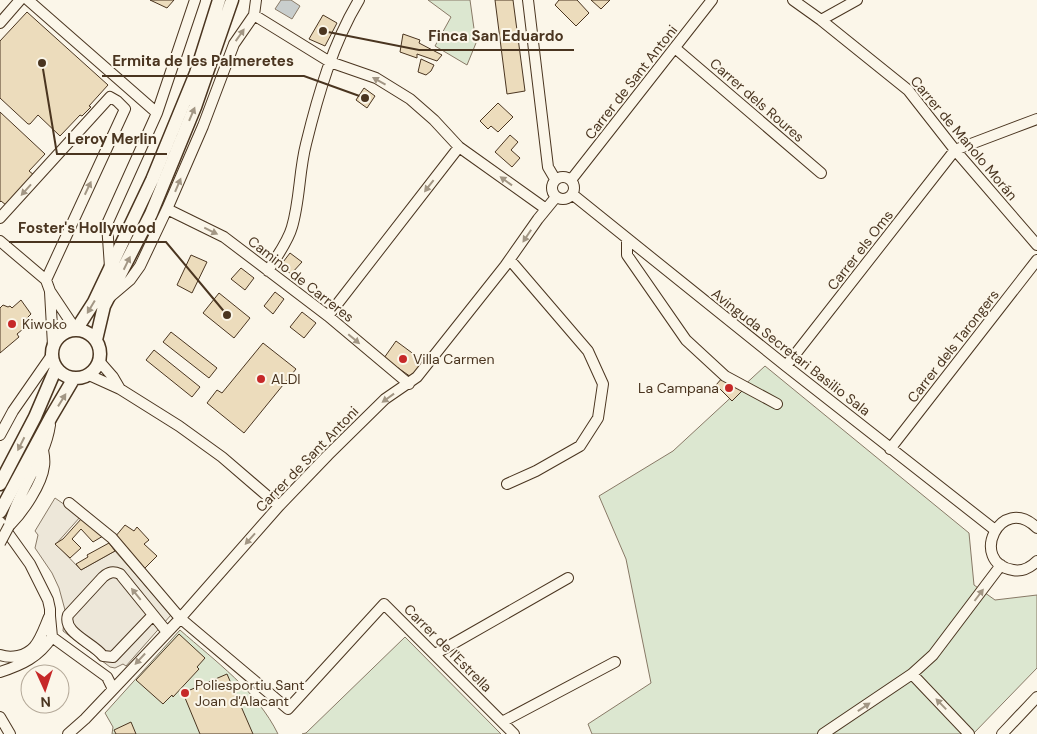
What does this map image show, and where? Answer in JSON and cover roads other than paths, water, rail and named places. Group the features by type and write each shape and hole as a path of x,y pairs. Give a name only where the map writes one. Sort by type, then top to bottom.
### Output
{"main road":[{"path":"76,330 94,302 152,180 196,72 219,0"},
{"path":"96,340 100,319 108,300 150,214 195,107 232,0"},
{"path":"0,484 45,396 58,338 68,331 86,332 96,340 99,347 99,361 94,371 89,375 74,378 66,376 54,356"},
{"path":"2,508 74,378"}],"street":[{"path":"0,23 20,0"},
{"path":"28,0 157,113"},
{"path":"110,268 107,224 157,113 194,0"},
{"path":"108,300 130,280 140,266 203,126 234,44 254,16 256,0"},
{"path":"268,270 292,228 305,146 330,62 359,0"},
{"path":"528,0 548,167 555,179"},
{"name":"Carrer de Sant Antoni","path":"571,180 712,0"},
{"name":"Carrer de Manolo Morán","path":"793,0 822,20 908,90 1037,245"},
{"path":"822,20 857,0"},
{"path":"254,16 330,62 376,78 410,99 434,120 459,147 546,209"},
{"name":"Carrer dels Roures","path":"675,48 821,173"},
{"path":"118,100 128,87"},
{"path":"0,218 110,97 118,100 125,109 46,280"},
{"path":"956,150 1037,119"},
{"path":"328,316 459,147"},
{"name":"Carrer els Oms","path":"786,366 956,150"},
{"path":"564,176 571,180 574,187 572,194 567,198 556,197 551,188 555,179 564,176"},
{"name":"Avinguda Secretari Basilio Sala","path":"572,194 890,449 995,530"},
{"name":"Carrer de Sant Antoni","path":"68,734 85,719 167,632 328,455 385,399 417,377 510,260 556,197"},
{"name":"Camino de Carreres","path":"167,209 224,237 328,316 409,384"},
{"path":"627,240 627,254 686,340 725,376 777,404"},
{"path":"0,241 46,280 50,291 76,330"},
{"path":"507,484 580,446 598,418 603,384 588,351 510,260"},
{"name":"Carrer dels Tarongers","path":"890,449 1037,260"},
{"path":"0,435 13,411 54,356 50,291"},
{"path":"99,361 113,377 120,389"},
{"path":"89,375 120,389 179,426 222,457 280,506"},
{"path":"0,418 13,411"},
{"path":"0,543 5,524 19,516 40,480 44,467 43,449 51,417"},
{"path":"69,504 112,538 180,618"},
{"path":"1035,522 1013,518 1002,523 995,530 991,541 991,550 1001,566 1017,571 1035,566"},
{"path":"0,672 21,665 38,654 52,637 48,600 30,564 5,524"},
{"path":"823,734 912,674 933,655 1001,566"},
{"path":"153,615 113,657 103,656 95,647 68,626 66,621 68,615 109,572 115,572 120,574 167,632"},
{"path":"435,654 568,578"},
{"name":"Carrer de l'Estrella","path":"180,618 288,709 384,604 514,734"},
{"path":"0,656 7,658 22,655 34,647 50,616"},
{"path":"52,637 107,676 113,689"},
{"path":"502,722 615,662"},
{"path":"912,674 969,734"},
{"path":"1002,734 1037,697"},
{"path":"0,716 10,734"}],"place":[{"name":"Finca San Eduardo","path":"323,31"},
{"name":"Leroy Merlin","path":"42,63"},
{"name":"Ermita de les Palmeretes","path":"365,98"},
{"name":"Foster's Hollywood","path":"227,315"},
{"name":"Kiwoko","path":"12,324"},
{"name":"Villa Carmen","path":"403,359"},
{"name":"ALDI","path":"261,379"},
{"name":"La Campana","path":"729,388"},
{"name":"Poliesportiu Sant Joan d'Alacant","path":"185,693"}]}
